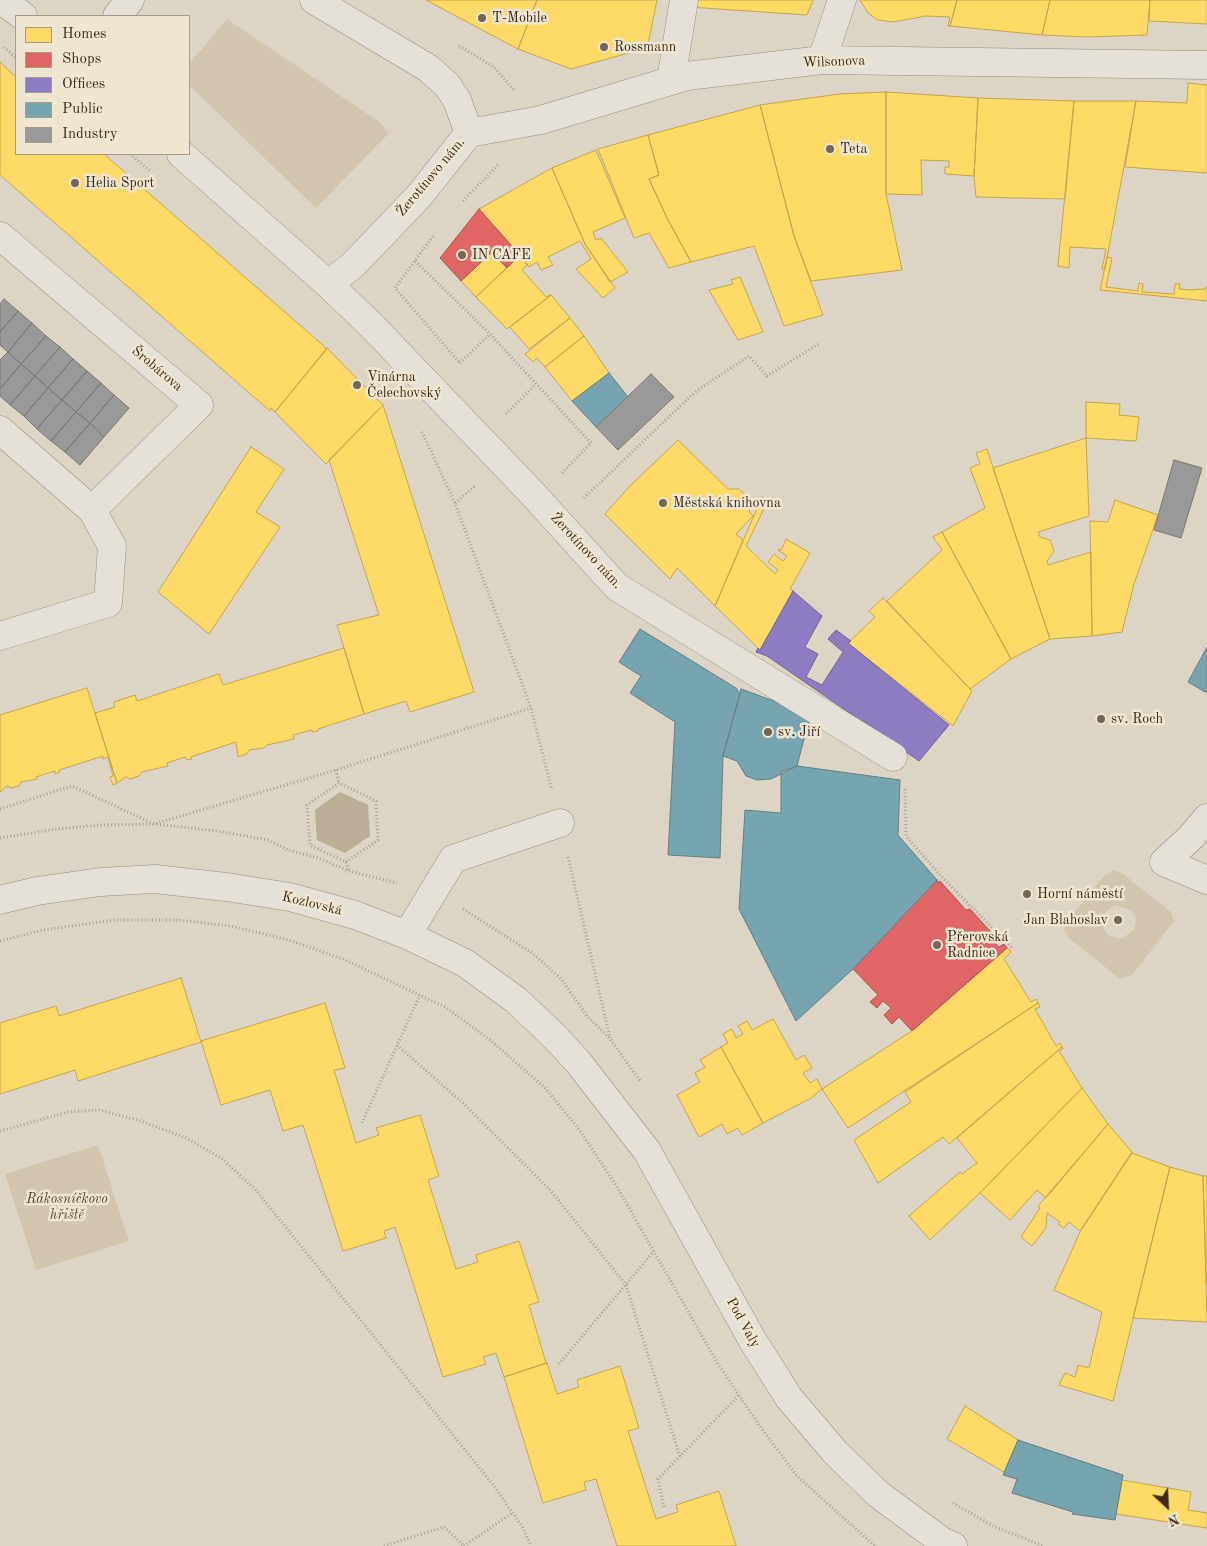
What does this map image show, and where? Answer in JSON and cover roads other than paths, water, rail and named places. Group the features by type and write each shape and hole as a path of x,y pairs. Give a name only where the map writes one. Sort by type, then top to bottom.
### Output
{"street":[{"path":"1,0 22,15"},
{"path":"118,15 130,0"},
{"name":"Žerotínovo nám.","path":"314,0 428,68 447,85 457,100 469,132 419,196 352,266 328,284"},
{"path":"671,80 684,0"},
{"path":"822,60 842,0"},
{"name":"Wilsonova","path":"469,132 540,120 687,76 822,60 1207,65"},
{"name":"Žerotínovo nám.","path":"182,155 328,284 371,325 531,492 617,586 893,757"},
{"name":"Šrobárova","path":"0,236 199,405 92,510"},
{"path":"0,430 92,510 112,546 108,603 0,636"},
{"path":"407,935 453,858 560,823"},
{"path":"1199,828 1164,862 1207,880"},
{"name":"Kozlovská","path":"0,900 100,882 155,879 226,887 290,898 355,915 407,935 465,963 516,1000 578,1062"},
{"name":"Pod Valy","path":"578,1062 647,1151 753,1341 789,1398 835,1452 878,1494 943,1542 952,1546"}],"place":[{"name":"T-Mobile","path":"482,18"},
{"name":"Rossmann","path":"604,47"},
{"name":"Teta","path":"830,149"},
{"name":"Helia Sport","path":"75,183"},
{"name":"IN CAFE","path":"462,255"},
{"name":"Vinárna Čelechovský","path":"357,385"},
{"name":"Městská knihovna","path":"663,503"},
{"name":"sv. Roch","path":"1101,719"},
{"name":"sv. Jiří","path":"768,732"},
{"name":"Horní náměstí","path":"1027,894"},
{"name":"Jan Blahoslav","path":"1118,920"},
{"name":"Přerovská Radnice","path":"937,945"}],"park label":[{"name":"Rákosníčkovo hřiště","path":"67,1208"}]}
